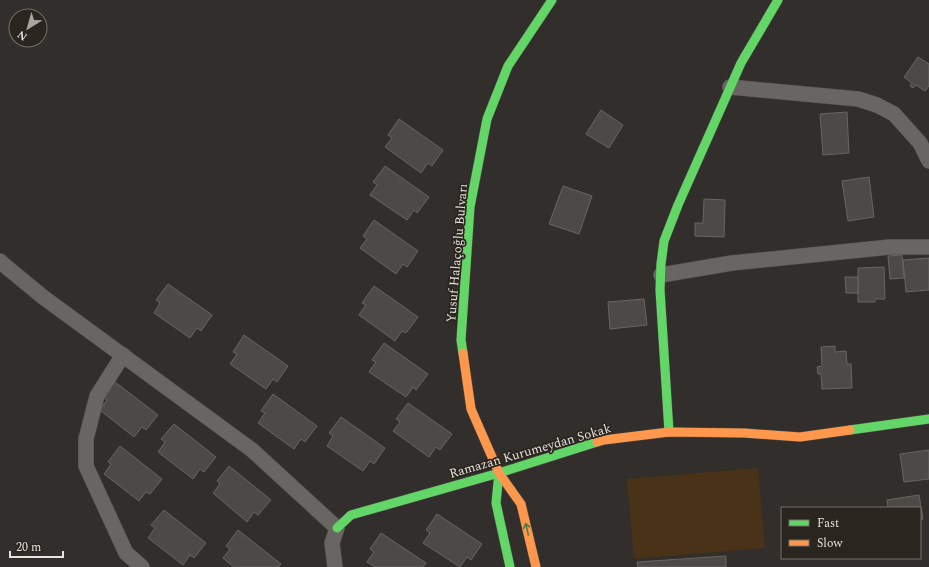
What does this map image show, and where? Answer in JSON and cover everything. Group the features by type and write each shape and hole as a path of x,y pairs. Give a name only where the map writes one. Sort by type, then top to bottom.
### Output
{"street":[{"name":"Yusuf Halaçoğlu Bulvarı","path":"536,567 522,504 499,473 471,409 461,340 470,207 487,119 508,66 552,0"},
{"path":"669,432 661,300 661,264 664,241 678,205 741,63 778,0"},
{"path":"730,87 858,99 877,105 894,114 920,143 929,161"},
{"path":"661,275 732,263 890,247 929,247"},
{"path":"0,261 43,297 252,450 336,528 332,543 335,567"},
{"path":"123,356 97,396 86,439 86,466 132,564"},
{"name":"Ramazan Kurumeydan Sokak","path":"336,528 351,515 499,473 604,440 669,432 744,433 800,437 929,419"},
{"name":"Yusuf Halaçoğlu Bulvarı","path":"499,473 496,503 510,567"}],"shaded area":[{"path":"758,468 765,548 634,559 627,479"}],"building":[{"path":"918,57 929,64 929,86 925,91 916,85 913,88 910,86 912,83 904,77"},
{"path":"601,110 623,125 609,148 586,134"},
{"path":"847,112 849,153 823,155 820,114"},
{"path":"399,119 443,150 432,166 428,163 421,173 385,147 392,138 388,135"},
{"path":"385,166 429,197 417,213 414,210 407,220 370,195 377,185 373,182"},
{"path":"869,177 874,217 848,221 842,181"},
{"path":"563,186 592,196 579,234 549,224"},
{"path":"704,199 725,200 724,237 695,236 695,223 703,223"},
{"path":"374,220 418,251 407,267 403,264 396,274 360,248 367,239 363,236"},
{"path":"902,255 904,278 890,279 888,256"},
{"path":"929,258 929,290 906,292 903,260"},
{"path":"884,267 885,299 875,299 875,302 858,302 858,268"},
{"path":"845,277 858,277 858,293 846,293"},
{"path":"168,284 212,315 201,331 197,328 190,338 154,313 160,303 156,300"},
{"path":"374,286 418,317 406,333 402,331 395,341 359,315 366,305 362,303"},
{"path":"644,299 647,325 610,329 608,302"},
{"path":"244,335 288,366 277,382 273,379 266,389 230,364 237,354 233,352"},
{"path":"384,343 428,374 416,390 413,387 406,397 369,372 376,362 372,360"},
{"path":"835,346 835,352 846,351 847,364 851,364 852,388 822,389 821,374 818,374 817,367 822,366 821,347"},
{"path":"115,382 158,415 146,430 142,427 134,437 100,410 107,400 103,397"},
{"path":"273,394 317,426 305,442 301,439 294,449 258,423 265,413 261,411"},
{"path":"408,403 452,434 440,450 436,447 429,457 393,431 400,422 396,419"},
{"path":"341,417 385,448 374,464 370,461 363,471 327,446 333,436 329,433"},
{"path":"174,424 216,457 204,472 200,469 193,479 158,452 165,442 161,439"},
{"path":"120,446 162,479 150,494 146,492 139,501 104,474 111,464 108,462"},
{"path":"929,450 929,479 904,482 900,454"},
{"path":"229,466 271,500 258,515 254,512 247,522 213,493 220,484 217,481"},
{"path":"919,495 921,507 888,507 887,500"},
{"path":"921,507 923,519 921,520"},
{"path":"164,510 206,543 194,558 190,555 183,565 148,538 155,528 151,525"},
{"path":"437,514 482,544 471,560 467,557 460,567 423,543 430,533 426,530"},
{"path":"238,530 281,564 278,567 234,567 223,558 230,549 226,546"},
{"path":"381,533 426,563 423,567 375,567 367,562 374,552 370,549"},
{"path":"726,556 726,567 638,567 637,562"}],"traffic: fast":[{"path":"463,353 461,340 470,207 487,119 508,66 552,0"},
{"path":"669,432 660,290 664,241 678,205 741,63 778,0"},
{"path":"850,430 929,419"},
{"path":"337,528 351,515 499,473 597,442"},
{"path":"499,473 496,503 510,567"}],"traffic: slow":[{"path":"463,353 471,409 499,473 521,504 536,567"},
{"path":"597,442 669,432 744,433 800,437 850,430"}]}
